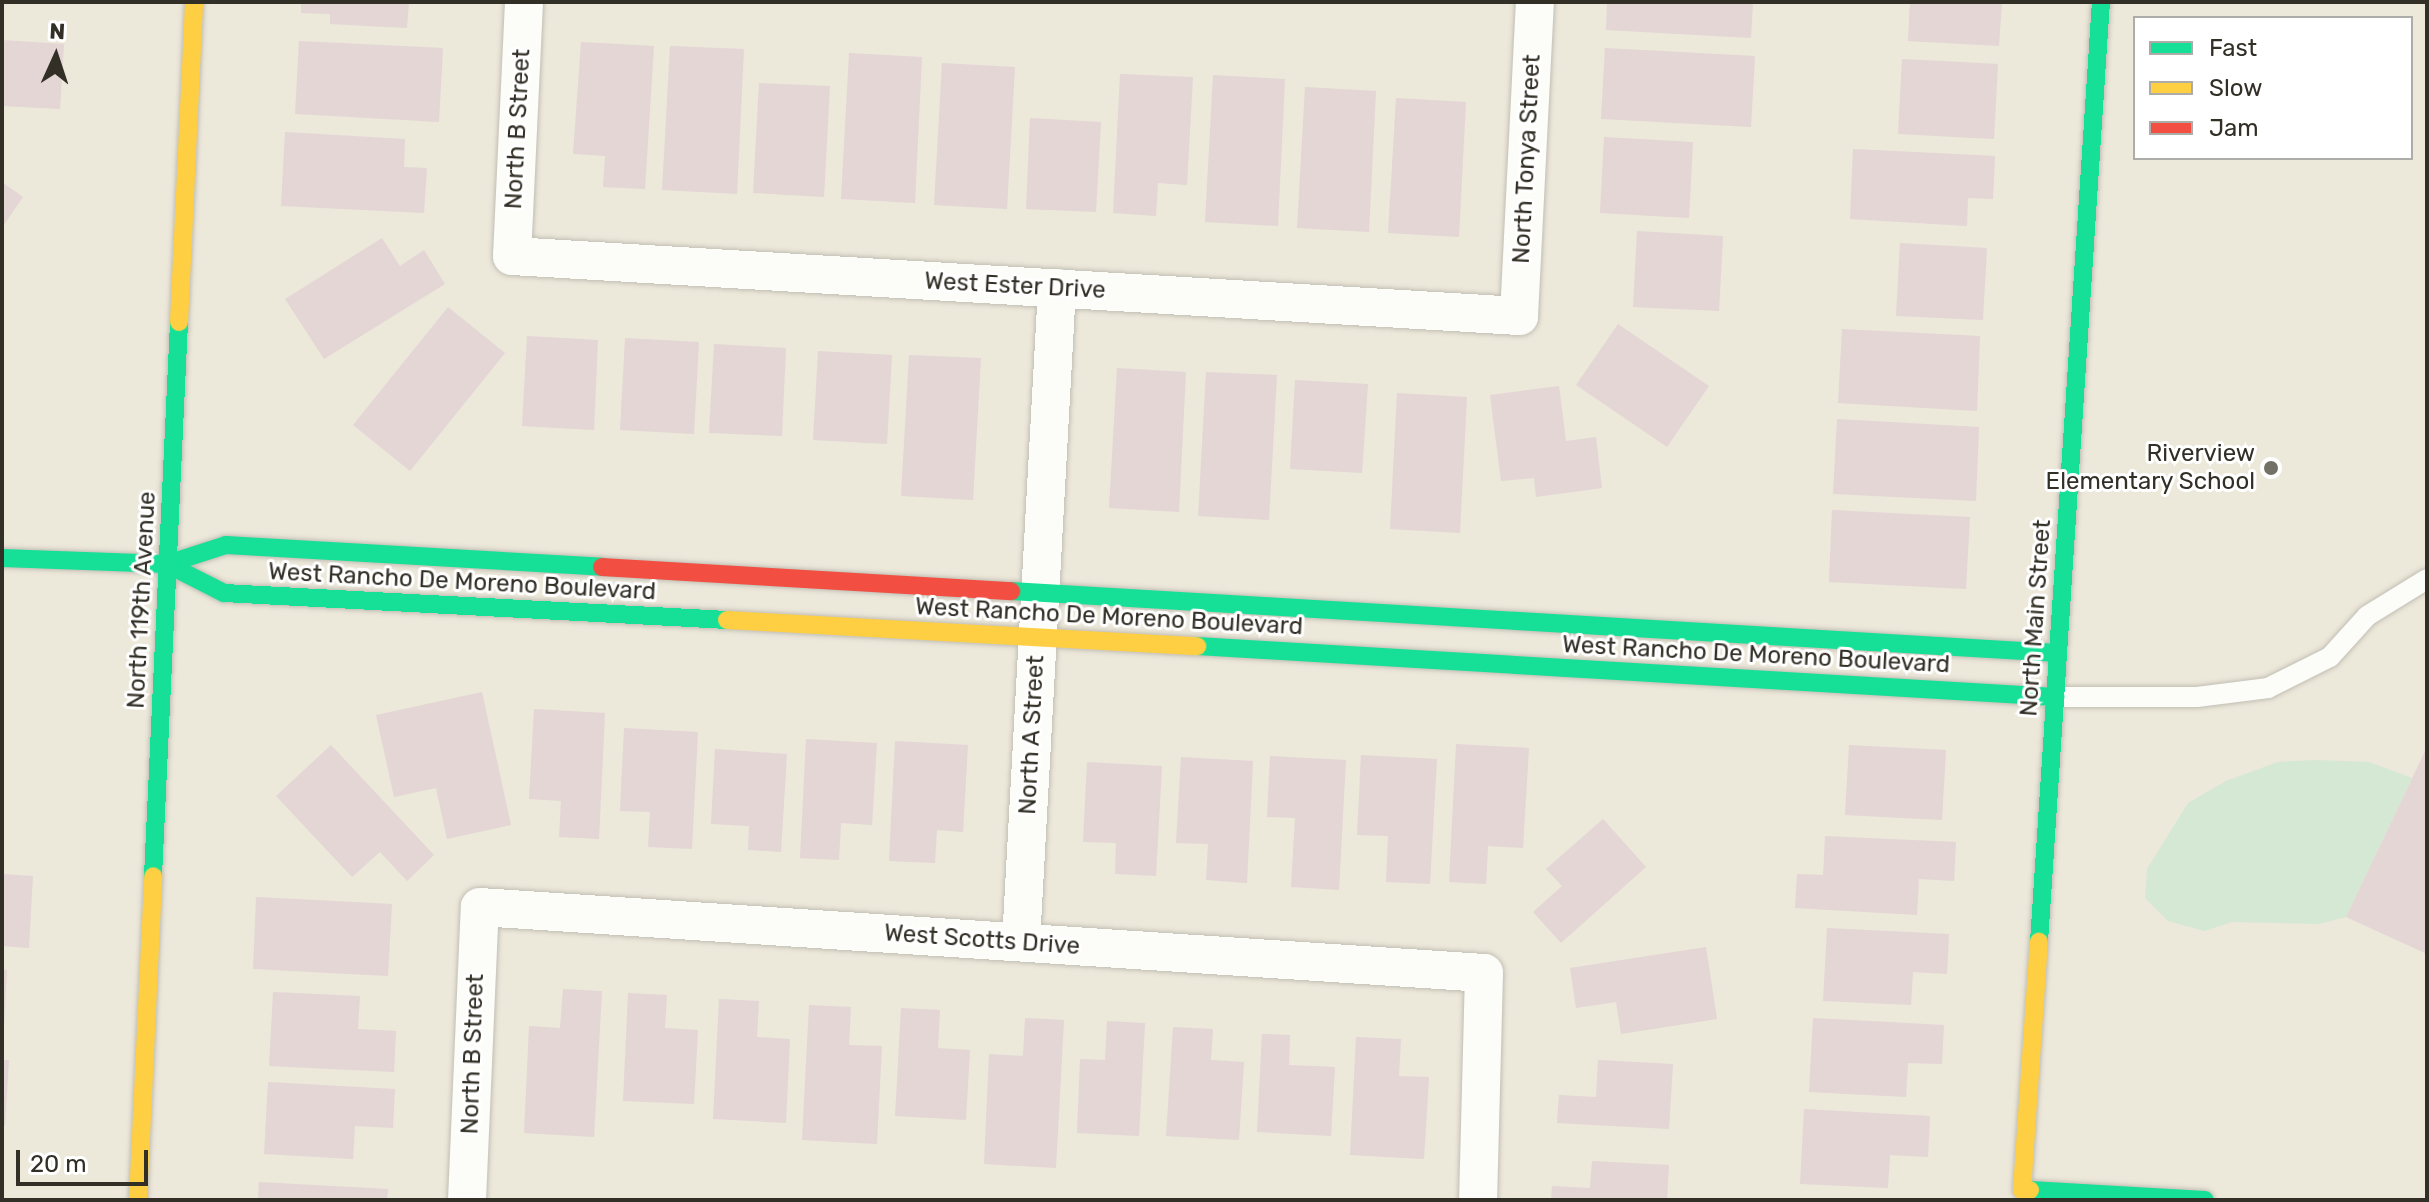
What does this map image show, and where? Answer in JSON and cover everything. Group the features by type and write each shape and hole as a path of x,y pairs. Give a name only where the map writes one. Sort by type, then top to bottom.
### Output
{"street":[{"name":"North 119th Avenue","path":"138,1200 194,2"},
{"name":"North B Street","path":"512,256 524,2"},
{"name":"North Tonya Street","path":"1519,316 1535,2"},
{"name":"North Main Street","path":"2101,2 2022,1190 2205,1200"},
{"name":"West Ester Drive","path":"512,256 1519,316"},
{"name":"North A Street","path":"1021,942 1057,288"},
{"name":"West Rancho De Moreno Boulevard","path":"2,558 167,564 226,545 2057,653"},
{"name":"West Rancho De Moreno Boulevard","path":"167,564 224,593 1038,636 2055,697"},
{"name":"North B Street","path":"467,1200 480,907"},
{"name":"West Scotts Drive","path":"480,907 1484,973 1478,1200"}],"lane":[{"path":"2055,697 2197,697 2268,688 2330,657 2367,616 2427,579"}],"green space":[{"path":"2278,762 2369,762 2412,778 2346,917 2319,924 2232,922 2204,931 2168,921 2145,898 2147,869 2188,803 2226,781"}],"building":[{"path":"301,2 409,2 407,28 330,24 330,14 301,13"},
{"path":"1607,2 1753,2 1751,38 1606,30"},
{"path":"1910,2 2002,2 1999,46 1908,41"},
{"path":"2,40 64,44 60,109 2,106"},
{"path":"299,41 443,48 439,122 295,114"},
{"path":"581,42 654,46 645,189 603,187 605,156 573,154"},
{"path":"670,46 744,49 737,194 662,190"},
{"path":"1605,48 1755,56 1751,127 1601,119"},
{"path":"849,53 922,57 915,203 841,199"},
{"path":"1902,59 1998,64 1994,139 1898,134"},
{"path":"942,63 1015,67 1007,209 934,205"},
{"path":"1120,74 1193,77 1187,185 1158,183 1156,216 1113,213"},
{"path":"1213,75 1285,79 1278,226 1205,222"},
{"path":"759,83 830,86 824,197 753,193"},
{"path":"1305,87 1376,91 1369,232 1297,228"},
{"path":"1396,98 1466,102 1459,237 1388,233"},
{"path":"1030,118 1101,122 1096,212 1026,209"},
{"path":"285,132 405,139 404,167 427,168 424,213 281,206"},
{"path":"1604,137 1693,142 1689,218 1600,213"},
{"path":"1853,149 1995,156 1993,199 1968,198 1967,226 1850,219"},
{"path":"2,182 23,197 2,228"},
{"path":"1637,231 1723,236 1719,311 1633,307"},
{"path":"382,238 400,266 424,250 445,284 324,359 285,299"},
{"path":"1900,243 1987,248 1983,320 1896,316"},
{"path":"448,307 505,353 410,471 353,425"},
{"path":"1618,324 1709,386 1667,447 1576,385"},
{"path":"1842,329 1980,336 1977,411 1838,403"},
{"path":"527,336 598,340 594,430 522,426"},
{"path":"625,338 699,342 694,434 620,430"},
{"path":"714,344 786,348 782,436 709,433"},
{"path":"818,351 892,355 887,444 813,440"},
{"path":"909,355 981,358 973,500 901,496"},
{"path":"1117,368 1186,372 1179,512 1109,508"},
{"path":"1206,372 1277,375 1269,520 1198,516"},
{"path":"1295,380 1368,384 1362,473 1290,469"},
{"path":"1559,386 1566,441 1596,437 1602,488 1536,497 1534,478 1501,481 1490,395"},
{"path":"1397,393 1467,397 1460,533 1390,529"},
{"path":"1837,419 1979,427 1976,501 1833,494"},
{"path":"1832,510 1970,517 1966,589 1829,582"},
{"path":"482,692 511,825 447,839 436,788 394,797 376,715"},
{"path":"534,709 605,713 599,839 559,837 561,801 529,799"},
{"path":"624,728 698,732 692,849 648,847 650,812 620,811"},
{"path":"806,739 877,743 872,825 841,823 839,860 800,858"},
{"path":"895,741 968,745 963,832 937,830 935,863 889,861"},
{"path":"1456,744 1529,748 1523,848 1488,846 1486,884 1449,882"},
{"path":"331,745 434,855 407,881 380,852 352,877 276,796"},
{"path":"1849,745 1946,750 1942,820 1845,815"},
{"path":"2427,747 2427,954 2346,917"},
{"path":"715,749 787,754 781,852 748,850 749,826 711,824"},
{"path":"1361,755 1437,759 1430,884 1386,882 1388,836 1357,835"},
{"path":"1270,756 1346,760 1339,890 1291,887 1295,818 1267,817"},
{"path":"1181,757 1253,761 1247,883 1206,880 1208,844 1176,843"},
{"path":"1087,762 1162,766 1156,876 1115,874 1116,843 1083,842"},
{"path":"1603,819 1646,867 1561,943 1533,912 1562,886 1546,869"},
{"path":"1825,836 1956,842 1954,881 1919,879 1917,915 1795,908 1797,874 1823,875"},
{"path":"2,874 33,876 29,948 2,946"},
{"path":"256,897 392,904 388,976 253,969"},
{"path":"1827,928 1949,934 1947,974 1913,972 1911,1005 1823,1001"},
{"path":"1706,947 1717,1019 1621,1034 1616,1002 1576,1008 1570,968"},
{"path":"2,969 7,970 4,1028 2,1028"},
{"path":"563,989 602,991 594,1137 524,1133 529,1026 560,1028"},
{"path":"273,992 360,996 358,1029 396,1031 394,1072 269,1066"},
{"path":"628,993 667,995 665,1028 698,1030 694,1104 623,1101"},
{"path":"719,999 759,1001 757,1037 790,1039 786,1123 713,1119"},
{"path":"809,1005 851,1007 849,1045 882,1046 877,1144 802,1140"},
{"path":"901,1008 940,1010 938,1048 970,1050 966,1120 895,1116"},
{"path":"1025,1018 1064,1020 1056,1168 984,1164 989,1054 1023,1056"},
{"path":"1813,1018 1944,1025 1942,1064 1908,1063 1906,1097 1809,1092"},
{"path":"1107,1021 1145,1023 1139,1136 1077,1133 1080,1059 1105,1060"},
{"path":"1173,1027 1213,1029 1211,1060 1244,1062 1239,1140 1166,1136"},
{"path":"1262,1034 1290,1035 1289,1065 1335,1067 1331,1136 1257,1132"},
{"path":"1356,1037 1401,1039 1399,1076 1429,1077 1424,1159 1350,1155"},
{"path":"2,1060 9,1060 5,1126 2,1126"},
{"path":"1598,1060 1673,1064 1669,1129 1557,1123 1559,1095 1596,1097"},
{"path":"268,1082 395,1089 393,1128 355,1126 353,1159 264,1154"},
{"path":"1804,1109 1930,1116 1928,1157 1890,1155 1888,1188 1800,1184"},
{"path":"1592,1161 1669,1165 1667,1200 1551,1200 1552,1186 1590,1188"},
{"path":"259,1182 388,1189 387,1200 258,1200"}],"traffic: fast":[{"path":"2039,942 2101,2"},
{"path":"153,876 179,322"},
{"path":"2,558 167,564 226,545 602,567"},
{"path":"167,564 224,593 727,620"},
{"path":"1011,591 2057,653"},
{"path":"1197,646 2055,697"},
{"path":"2030,1190 2205,1200"}],"traffic: slow":[{"path":"179,322 194,2"},
{"path":"727,620 1197,646"},
{"path":"138,1200 153,876"},
{"path":"2030,1190 2022,1190 2039,942"}],"traffic: jam":[{"path":"602,567 1011,591"}],"place":[{"name":"Riverview Elementary School","path":"2271,468"}]}
